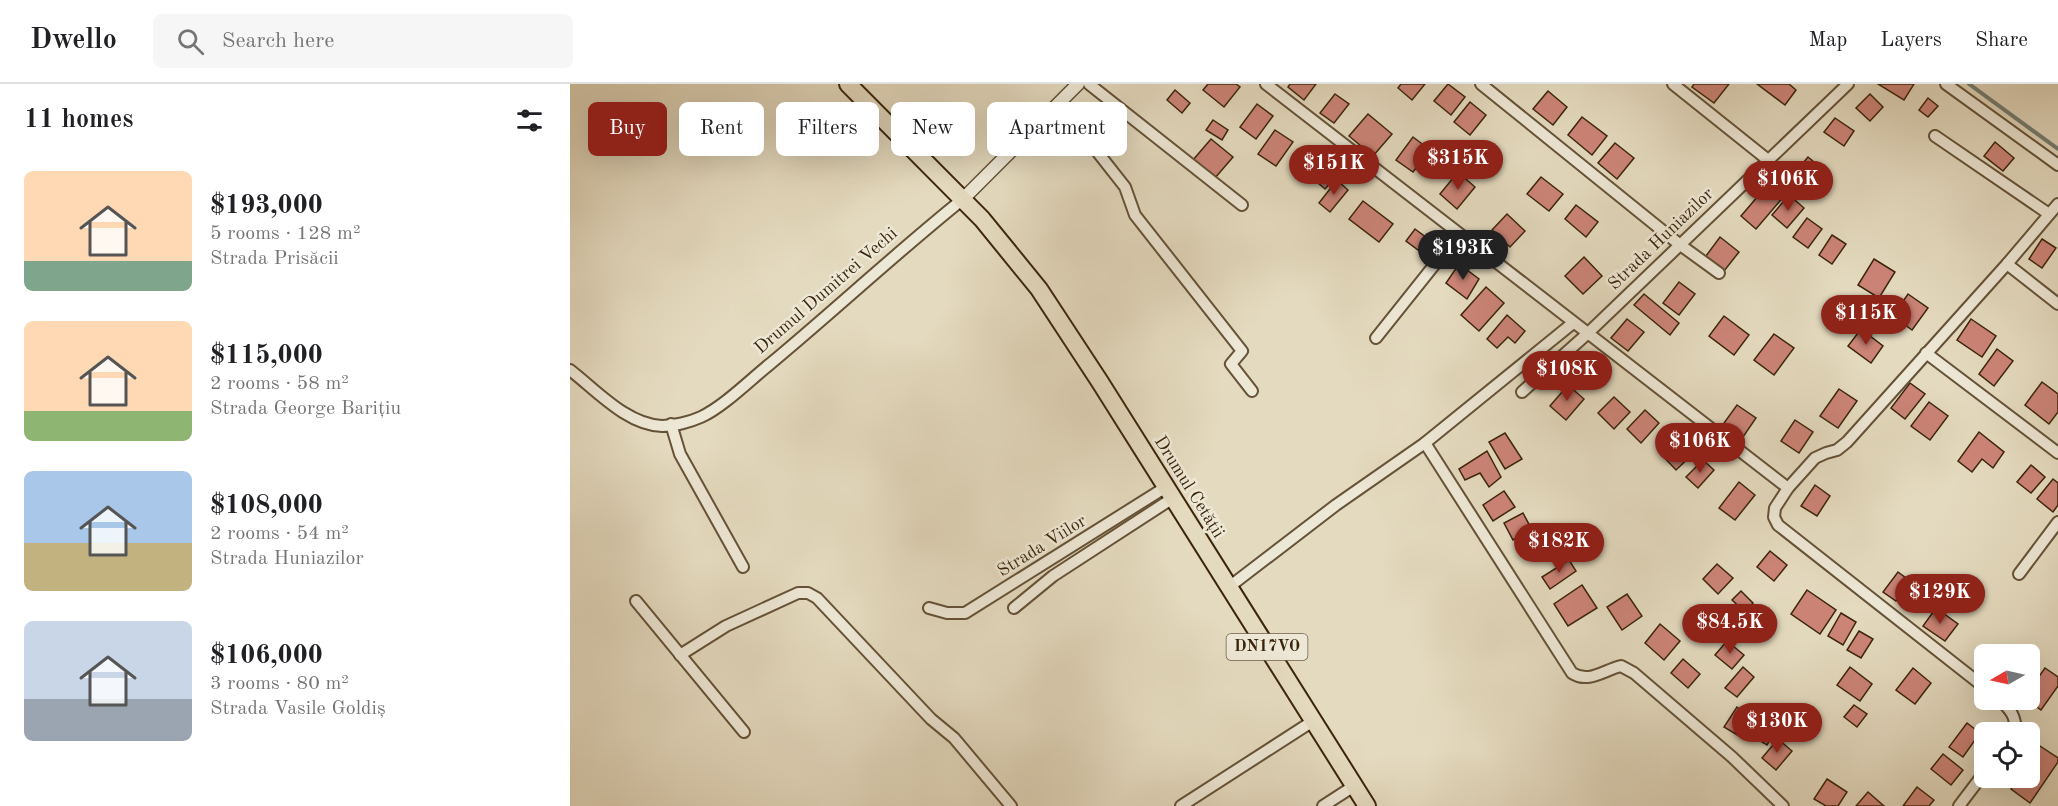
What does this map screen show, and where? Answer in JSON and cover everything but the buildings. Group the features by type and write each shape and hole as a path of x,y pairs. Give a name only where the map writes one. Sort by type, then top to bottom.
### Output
{"highway":[{"name":"DN17VO","path":"848,84 963,199"},
{"name":"Drumul Cetății","path":"963,199 1039,289 1367,806"}],"street":[{"name":"Drumul Dumitrei Vechi","path":"1060,102 1078,84"},
{"path":"1089,84 1242,205"},
{"path":"1266,84 1788,488"},
{"path":"1481,84 1679,244 1719,273"},
{"path":"1673,84 1768,160"},
{"name":"Strada Huniazilor","path":"1522,392 1587,334 1848,84"},
{"path":"1946,84 2058,165"},
{"path":"1935,136 2049,214"},
{"name":"Drumul Dumitrei Vechi","path":"570,370 620,410 641,422 662,426 702,417 784,352 905,246 963,199 1006,156"},
{"path":"1101,156 1125,187 1135,215 1242,351 1231,364 1252,391"},
{"path":"1974,679 1778,525 1774,517 1775,508 1788,488 1815,458 1837,450 1847,442 2058,204"},
{"path":"1376,338 1459,234"},
{"path":"2007,264 2058,304"},
{"path":"1229,587 1336,505 1425,443 1573,323"},
{"path":"1926,353 2058,453"},
{"path":"671,424 680,454 743,567"},
{"path":"1425,443 1572,673 1580,678 1594,677 1610,668 1621,666 1634,673 1732,757 1784,806"},
{"path":"1014,608 1053,576 1170,493"},
{"name":"Strada Viilor","path":"929,608 947,613 965,613 1170,493"},
{"path":"2019,574 2058,522"},
{"path":"680,655 726,626 798,593 808,593 817,598 931,719 954,738 1011,806"},
{"path":"636,601 744,732"},
{"path":"1181,806 1313,721"},
{"path":"1323,806 1354,786"},
{"path":"1959,806 1974,786"}],"waterway":[{"path":"1969,84 2058,149"}]}
